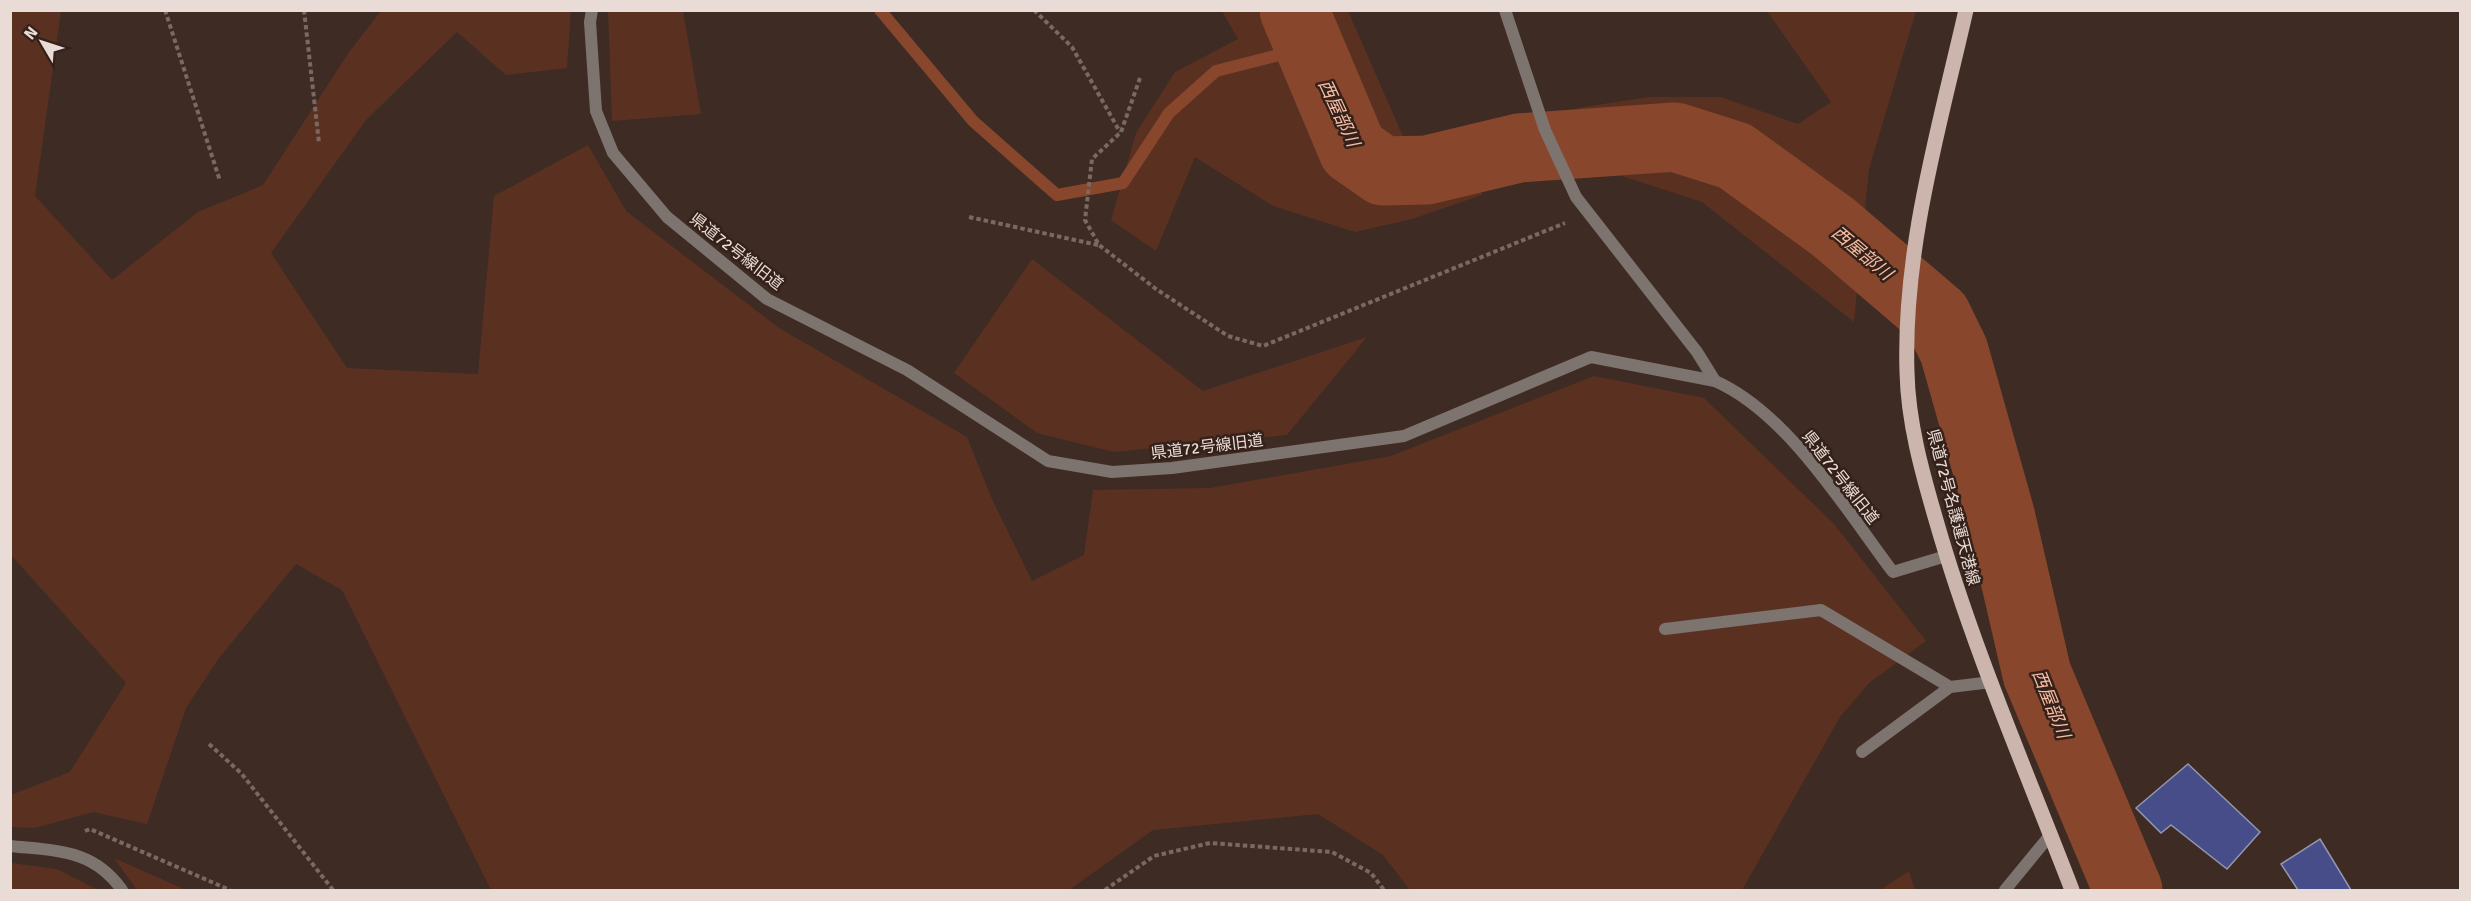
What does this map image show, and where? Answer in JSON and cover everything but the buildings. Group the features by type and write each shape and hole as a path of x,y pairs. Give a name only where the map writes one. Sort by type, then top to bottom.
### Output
{"main road":[{"name":"県道72号名護運天港線","path":"1966,10 1923,197 1911,280 1907,335 1910,408 1920,463 1946,556 2072,891"}],"street":[{"name":"県道72号線旧道","path":"592,10 590,22 596,111 613,153 667,217 767,298 907,370 1048,461 1112,472 1172,468 1404,436 1591,357 1715,381 1746,398 1800,447 1893,572 1946,556"},
{"path":"1505,10 1545,130 1576,197 1697,352 1715,381"},
{"path":"1665,629 1821,610 1950,687"},
{"path":"1862,752 1950,687 1992,682"},
{"path":"2005,891 2050,834"},
{"path":"10,846 70,852 110,873 122,891"}],"path":[{"path":"165,10 220,181"},
{"path":"304,10 319,142"},
{"path":"1034,10 1072,47 1120,132"},
{"path":"1140,78 1120,132 1092,159 1085,220 1099,245 1156,289 1228,336 1263,346 1588,213"},
{"path":"969,217 1099,245"},
{"path":"209,744 241,773 333,891"},
{"path":"37,849 90,829 230,891"},
{"path":"1105,891 1155,856 1210,843 1332,852 1371,873 1384,891"}],"shaded area":[{"path":"571,10 567,68 506,75 457,32 366,120 271,253 347,368 478,374 494,196 588,145 626,211 779,328 967,437 991,497 1032,581 1084,555 1093,490 1210,488 1391,456 1594,376 1704,398 1834,524 1926,641 1869,683 1840,717 1742,890 1410,890 1383,855 1318,814 1153,830 1069,890 491,890 342,590 296,564 219,658 186,708 147,824 93,812 35,828 11,827 11,795 70,772 126,683 11,555 11,11 61,11 35,196 112,280 198,212 263,185 349,52 381,11"},
{"path":"608,11 683,11 701,114 612,121"},
{"path":"1222,11 1348,11 1409,150 1480,143 1482,195 1412,219 1355,232 1273,206 1195,157 1156,251 1111,220 1136,133 1175,72 1238,39"},
{"path":"1767,11 1916,11 1869,169 1854,322 1702,202 1616,174 1577,108 1649,97 1721,97 1798,124 1831,102"},
{"path":"1032,259 1203,391 1367,337 1287,435 1114,452 1037,433 954,373"},
{"path":"114,858 186,890 137,890"},
{"path":"11,863 57,869 98,890 11,890"},
{"path":"1909,871 1915,890 1880,890"}],"waterway":[{"path":"880,10 973,121 1057,195 1123,183 1169,113 1216,71 1310,47"},
{"name":"西屋部川","path":"1294,10 1353,150 1383,171 1427,170 1519,148 1675,137 1735,156 1833,227 1937,316 1954,351 2000,514 2037,674 2128,890"}]}
